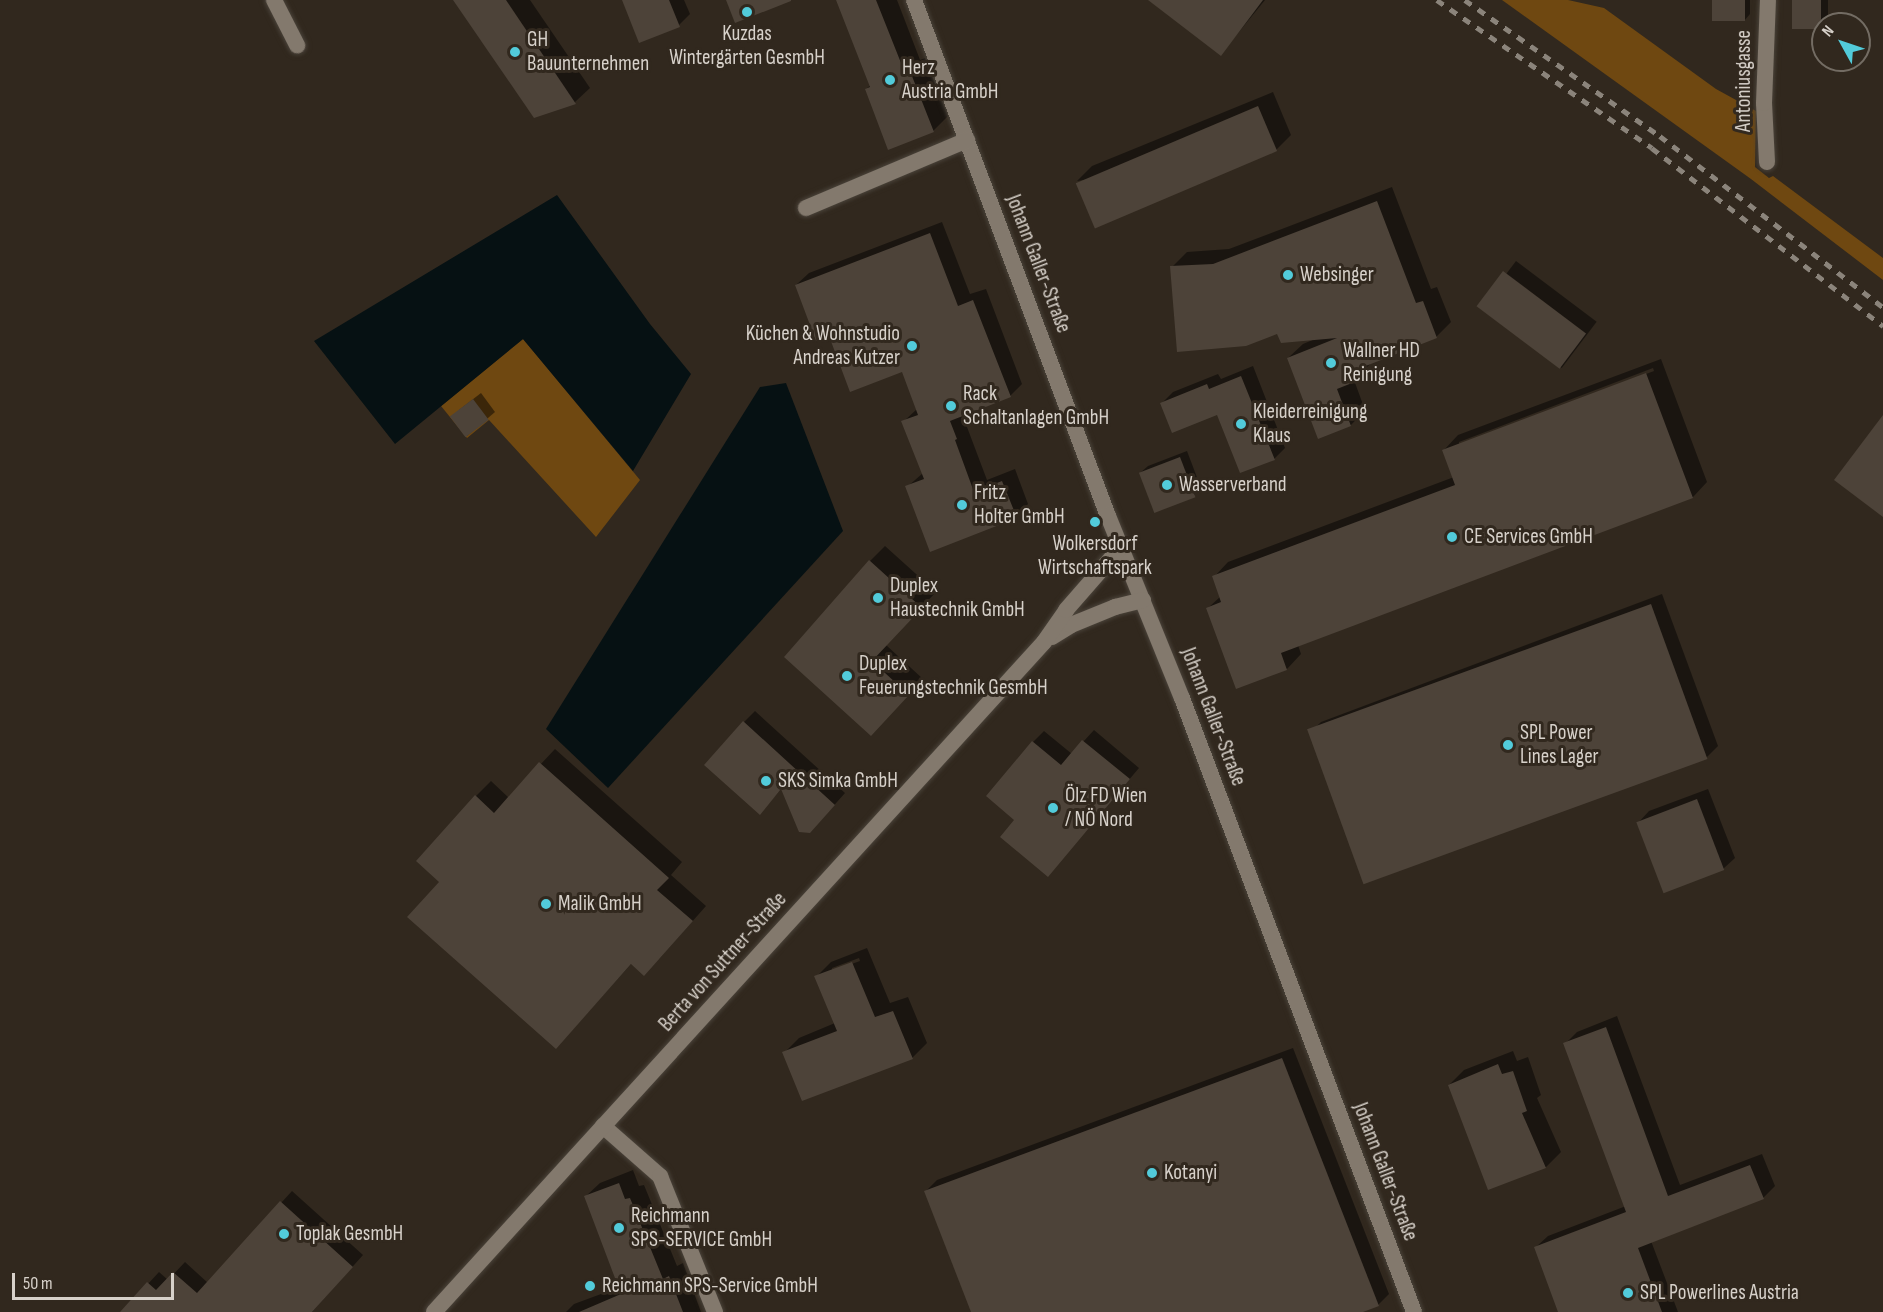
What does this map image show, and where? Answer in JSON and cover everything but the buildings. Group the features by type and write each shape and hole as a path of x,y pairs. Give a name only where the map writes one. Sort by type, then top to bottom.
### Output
{"street":[{"path":"274,0 297,45"},
{"name":"Johann Galler-Straße","path":"914,0 1120,548 1143,600 1414,1312"},
{"name":"Antoniusgasse","path":"1767,162 1764,103 1768,0"},
{"path":"806,208 967,140"},
{"name":"Berta von Suttner-Straße","path":"434,1312 1044,642 1066,610 1120,548"},
{"name":"Berta von Suttner-Straße","path":"1044,642 1071,624 1115,607 1143,600"},
{"path":"603,1126 660,1176 715,1312"}],"shaded area":[{"path":"1502,0 1568,0 1604,8 1716,89 1756,111 1755,167 1769,178 1773,176 1883,258 1883,280 1751,179"},
{"path":"557,195 650,324 691,374 633,471 523,339 395,444 314,341"},
{"path":"523,339 640,480 596,537 489,420 467,438 441,406"},
{"path":"786,383 843,531 608,788 546,729 760,387"}],"railway":[{"path":"1437,0 1652,148 1883,326"},
{"path":"1465,0 1660,136 1883,307"}],"place":[{"name":"Kuzdas Wintergärten GesmbH","path":"747,12"},
{"name":"GH Bauunternehmen","path":"515,52"},
{"name":"Herz Austria GmbH","path":"890,80"},
{"name":"Websinger","path":"1288,275"},
{"name":"Küchen & Wohnstudio Andreas Kutzer","path":"912,346"},
{"name":"Wallner HD Reinigung","path":"1331,363"},
{"name":"Rack Schaltanlagen GmbH","path":"951,406"},
{"name":"Kleiderreinigung Klaus","path":"1241,424"},
{"name":"Wasserverband","path":"1167,485"},
{"name":"Fritz Holter GmbH","path":"962,505"},
{"name":"Wolkersdorf Wirtschaftspark","path":"1095,522"},
{"name":"CE Services GmbH","path":"1452,537"},
{"name":"Duplex Haustechnik GmbH","path":"878,598"},
{"name":"Duplex Feuerungstechnik GesmbH","path":"847,676"},
{"name":"SPL Power Lines Lager","path":"1508,745"},
{"name":"SKS Simka GmbH","path":"766,781"},
{"name":"Ölz FD Wien / NÖ Nord","path":"1053,808"},
{"name":"Malik GmbH","path":"546,904"},
{"name":"Kotanyi","path":"1152,1173"},
{"name":"Reichmann SPS-SERVICE GmbH","path":"619,1228"},
{"name":"Toplak GesmbH","path":"284,1234"},
{"name":"Reichmann SPS-Service GmbH","path":"590,1286"},
{"name":"SPL Powerlines Austria","path":"1628,1293"}]}
